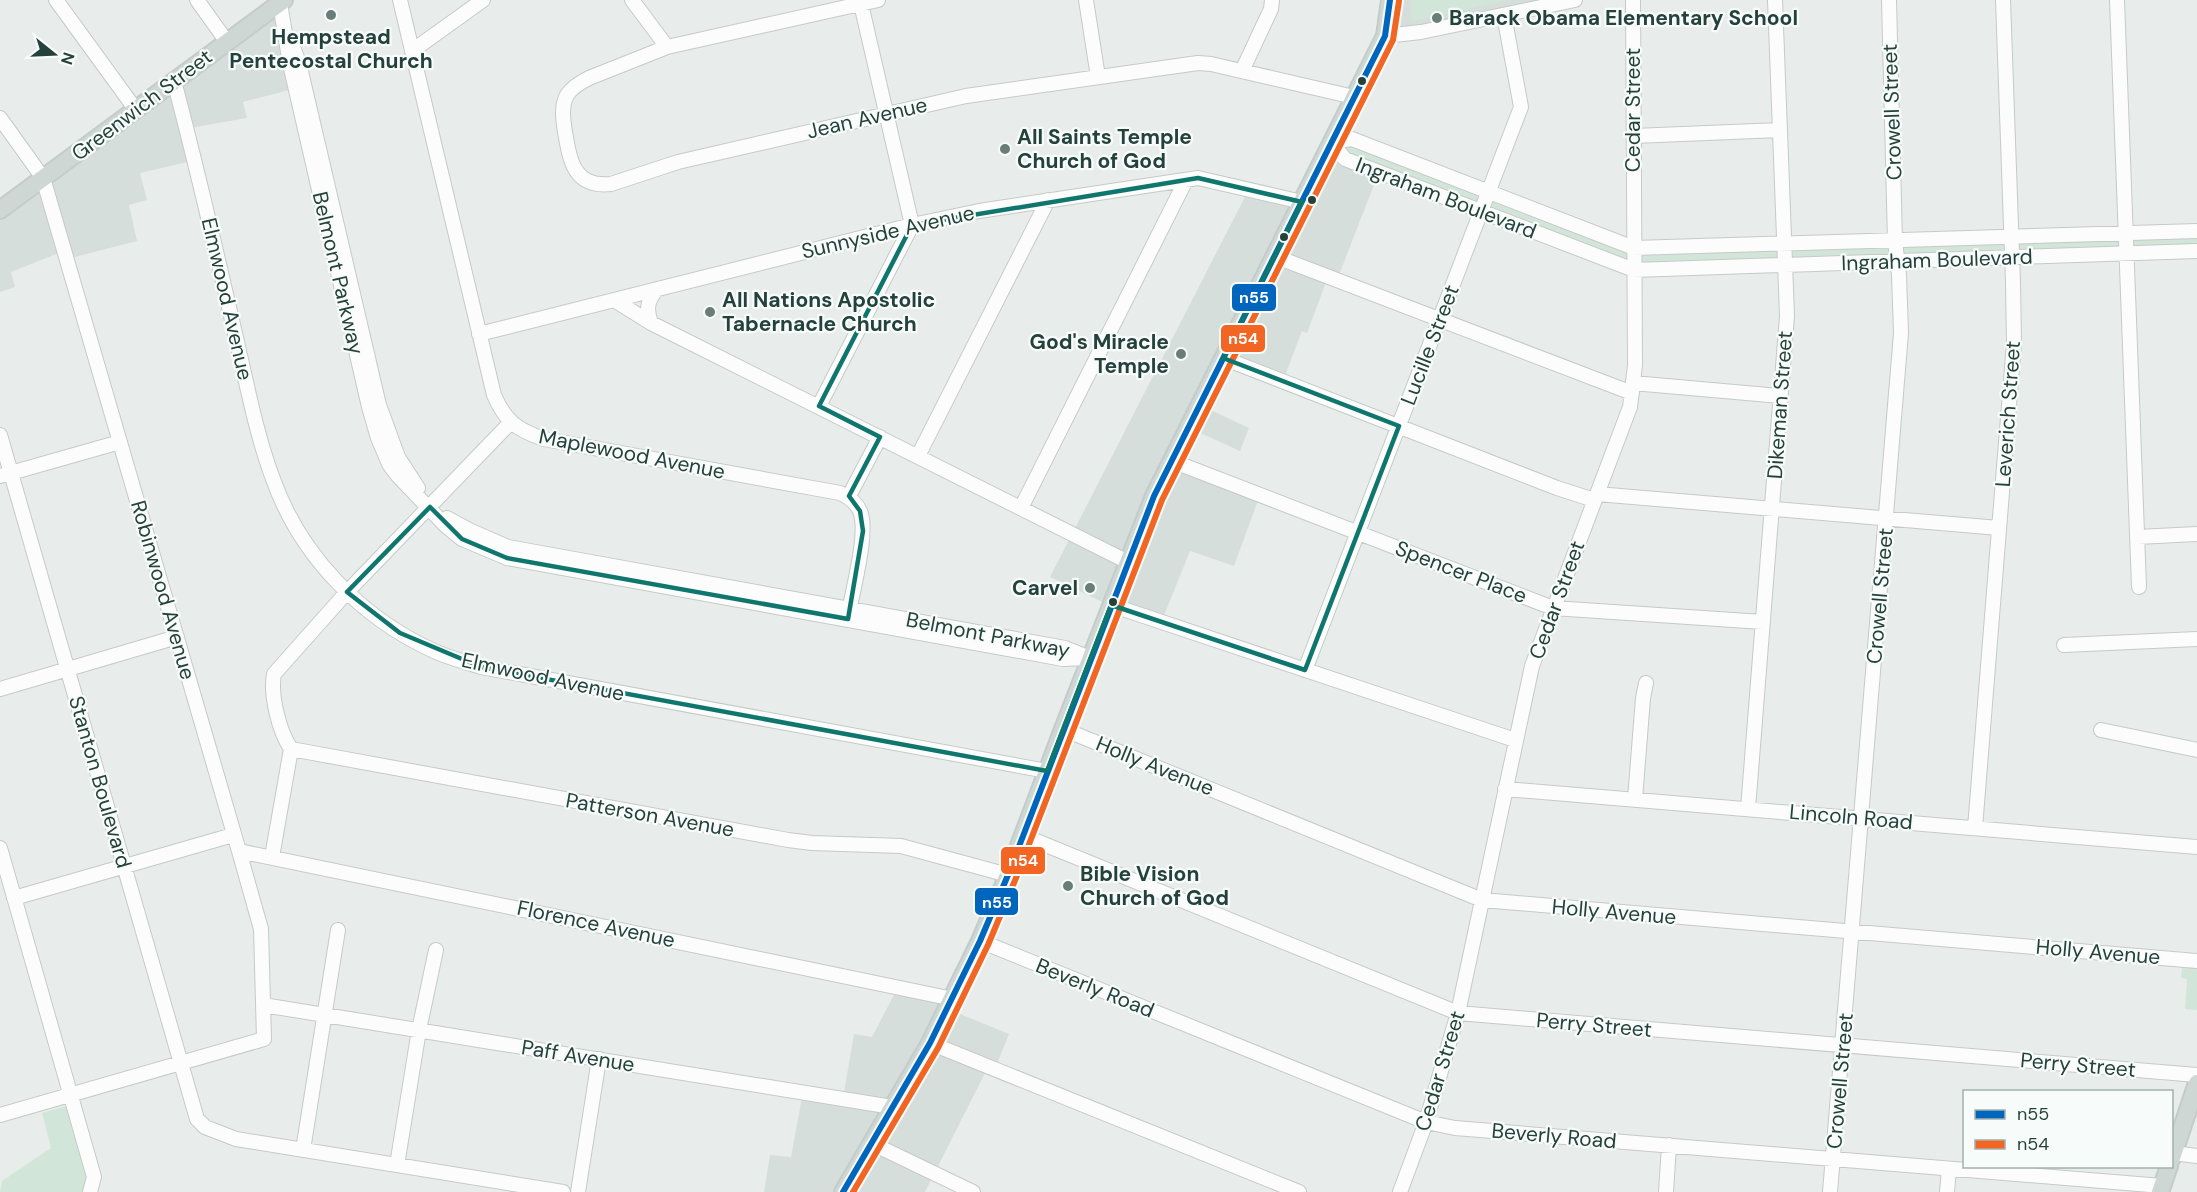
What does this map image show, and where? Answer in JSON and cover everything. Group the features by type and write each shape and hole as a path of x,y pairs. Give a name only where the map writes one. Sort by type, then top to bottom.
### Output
{"main road":[{"path":"843,1192 930,1043 980,941 1024,836 1090,658 1155,496 1385,36 1390,0"},
{"name":"Greenwich Street","path":"0,210 282,2"},
{"path":"2173,1153 2197,1083"},
{"path":"2161,1189 2168,1168"}],"street":[{"path":"56,0 136,110"},
{"path":"197,0 227,42"},
{"name":"Maplewood Avenue","path":"400,0 494,394 510,423 529,434 544,439 849,496"},
{"path":"412,51 483,0"},
{"path":"632,0 667,47"},
{"name":"Jean Avenue","path":"878,0 667,47 589,78 578,84 568,94 563,106 570,160 578,174 587,181 601,185 611,184 678,162 966,96 1198,63 1354,96"},
{"path":"1086,0 1098,77"},
{"path":"1242,71 1271,9 1272,0"},
{"path":"1385,36 1420,32 1575,0"},
{"name":"Cedar Street","path":"1400,1192 1426,1122 1458,1013 1532,666 1629,407 1635,344 1633,0"},
{"name":"Dikeman Street","path":"1748,809 1787,316 1775,0"},
{"name":"Crowell Street","path":"1830,1192 1901,333 1895,241 1889,0"},
{"name":"Leverich Street","path":"1975,828 2014,343 2003,0"},
{"path":"2117,0 2139,587"},
{"name":"Belmont Parkway","path":"282,2 284,22 299,63 317,162 374,406 398,457 430,507 469,530 498,543 561,561 972,637 1065,648 1090,658"},
{"path":"819,406 912,225 861,4"},
{"name":"Lucille Street","path":"1305,670 1521,107 1504,15"},
{"name":"Elmwood Avenue","path":"174,81 256,424 273,480 293,524 303,539 346,592 375,616 400,633 435,651 481,667 1047,771"},
{"path":"0,118 44,178"},
{"path":"1634,136 1780,130"},
{"name":"Ingraham Boulevard","path":"1331,142 1352,140 1634,248 2197,231"},
{"name":"Ingraham Boulevard","path":"1331,142 1345,159 1634,270 2197,251"},
{"name":"Robinwood Avenue","path":"44,178 261,929 264,1039 181,1063"},
{"name":"Sunnyside Avenue","path":"479,334 912,225 979,211 1205,179 1302,202"},
{"path":"1020,507 1186,180"},
{"path":"918,456 1048,200"},
{"path":"1274,256 1440,320 1632,388 1781,396"},
{"path":"651,323 647,306 649,298 657,289"},
{"path":"614,300 651,323 1128,562"},
{"path":"1223,358 1557,488 1596,497 1999,528"},
{"path":"272,857 291,749 283,736 272,685 274,674 346,592 510,423"},
{"name":"Stanton Boulevard","path":"0,435 5,474 67,669 195,1114 205,1127 236,1139 303,1150"},
{"path":"849,614 863,531 860,512 849,496 880,437"},
{"path":"5,474 120,442"},
{"name":"Spencer Place","path":"1172,461 1553,608 1763,622"},
{"path":"2137,537 2197,534"},
{"path":"1111,605 1515,740"},
{"path":"0,689 177,637"},
{"path":"2064,645 2197,639"},
{"path":"1635,800 1646,683"},
{"name":"Holly Avenue","path":"1063,729 1482,900 2197,961"},
{"path":"2101,730 2197,750"},
{"name":"Patterson Avenue","path":"291,749 788,840 901,846 1008,876"},
{"name":"Lincoln Road","path":"1505,789 2197,847"},
{"path":"14,898 233,835"},
{"name":"Perry Street","path":"1024,836 1458,1013 2197,1075"},
{"path":"0,848 94,1177 90,1192"},
{"name":"Florence Avenue","path":"239,851 953,999"},
{"path":"338,930 303,1150 563,1192"},
{"name":"Beverly Road","path":"980,941 1426,1122 1455,1128 2161,1189"},
{"path":"397,1165 419,1030 436,950"},
{"name":"Paff Avenue","path":"263,1005 892,1107"},
{"path":"930,1043 1299,1192"},
{"path":"578,1192 599,1059"},
{"path":"0,1115 181,1063"},
{"path":"871,1143 973,1192"},
{"path":"1666,1192 1669,1145"},
{"path":"2173,1159 2197,1156"},
{"path":"1947,1192 1949,1169"}],"highlighted area":[{"path":"1198,178 1302,202 1223,358 1399,426 1305,670 1111,605 1047,771 481,667 400,633 347,592 430,507 462,539 507,558 848,619 863,531 860,511 849,496 880,437 819,406 912,225"}],"shaded area":[{"name":"Barack Obama Elementary School","path":"1390,0 1575,0 1385,36"},
{"path":"279,4 293,89 243,102 247,118 190,128 196,160 140,173 147,200 129,205 137,241 67,259 64,251 11,272 15,287 0,292 0,210"},
{"path":"1331,142 1379,172 1337,280 1328,277 1307,333 1302,331 1283,381 1224,358 1200,405 1249,428 1240,451 1189,428 1172,460 1260,495 1234,566 1190,551 1161,623 1111,606 1050,577 1249,189 1302,201"},
{"path":"898,987 953,999 948,1009 1009,1034 995,1069 988,1067 925,1192 764,1192 770,1155 791,1157 803,1092 843,1098 854,1034 872,1037"}],"green space":[{"path":"1410,0 1509,0 1412,21"},
{"path":"1352,139 1634,248 2197,231 2197,251 1634,270 1345,159 1331,142"},
{"path":"2183,960 2197,961 2197,1010 2185,1009 2187,979 2181,978"},
{"path":"66,1106 70,1108 89,1172 86,1192 0,1192 2,1181 51,1148 42,1113"}],"transit line":[{"name":"n55","path":"843,1192 930,1043 980,941 1008,875 1154,496 1385,36 1390,0"},
{"name":"n54","path":"853,1192 938,1048 988,945 1162,500 1393,40 1399,1"}],"place":[{"name":"Hempstead Pentecostal Church","path":"331,15"},
{"name":"Barack Obama Elementary School","path":"1437,18"},
{"name":"All Saints Temple Church of God","path":"1005,149"},
{"name":"All Nations Apostolic Tabernacle Church","path":"710,312"},
{"name":"God's Miracle Temple","path":"1181,354"},
{"name":"Carvel","path":"1090,588"},
{"name":"Bible Vision Church of God","path":"1068,886"}]}
